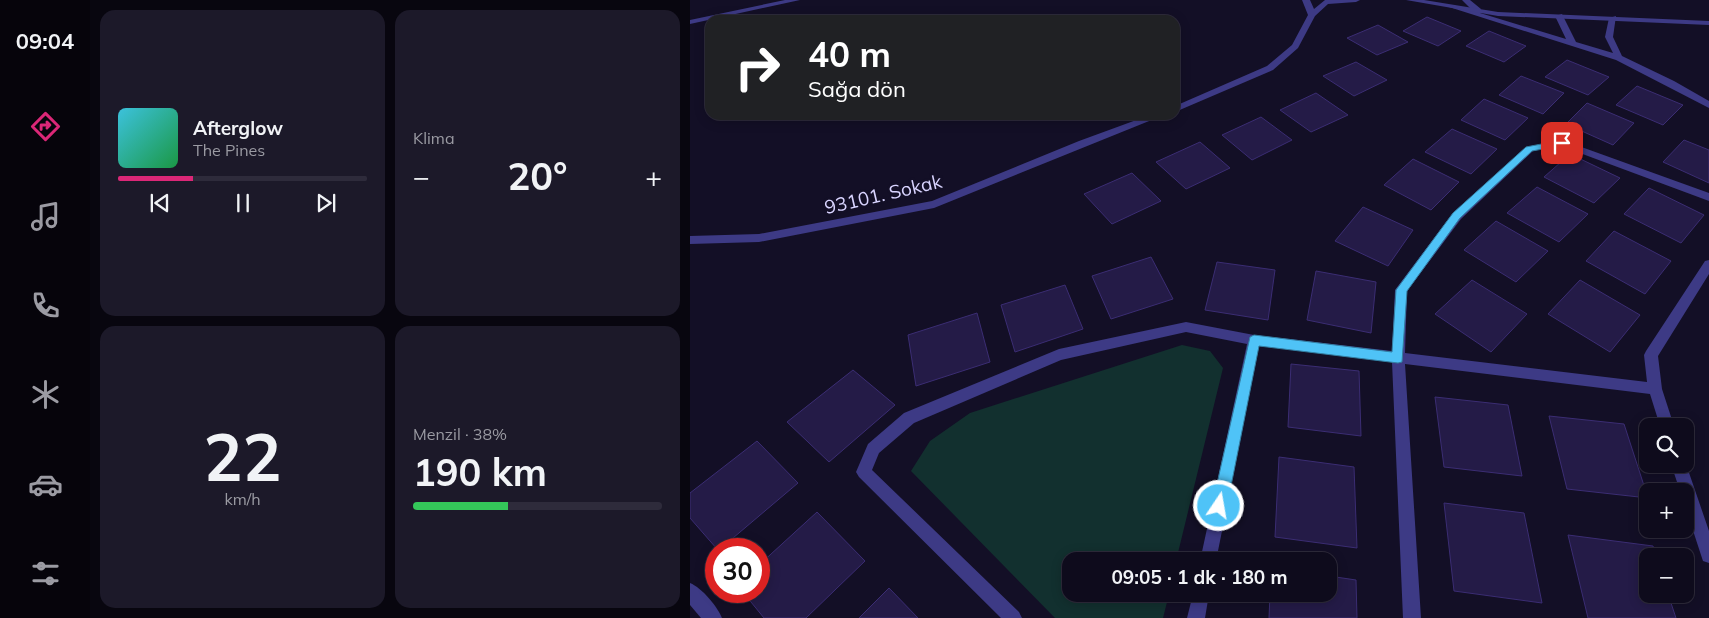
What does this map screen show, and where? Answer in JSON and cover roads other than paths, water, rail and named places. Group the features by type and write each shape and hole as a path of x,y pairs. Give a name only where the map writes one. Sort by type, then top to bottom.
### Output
{"street":[{"path":"724,15 796,0"},
{"path":"1306,0 1312,14"},
{"path":"1180,107 1270,68 1295,46 1312,14 1326,2 1356,0"},
{"path":"1410,0 1478,11 1709,23"},
{"path":"1466,0 1478,11"},
{"path":"1453,7 1619,58 1671,83 1709,105"},
{"path":"1558,16 1573,45"},
{"path":"1613,18 1609,37 1619,58"},
{"path":"690,22 705,19"},
{"name":"93101. Sokak","path":"690,240 759,238 934,204 1082,143 1145,120"},
{"path":"1412,618 1398,358 1401,290 1457,216 1530,149 1562,143 1709,197"},
{"path":"1664,418 1655,389 1651,355 1709,264"},
{"path":"1014,618 864,472 873,449 909,418 1059,355 1186,327 1254,340 1655,389"},
{"path":"1210,552 1254,340"},
{"path":"1682,473 1709,555"},
{"path":"690,592 713,618"},
{"path":"1196,618 1199,602"}]}
